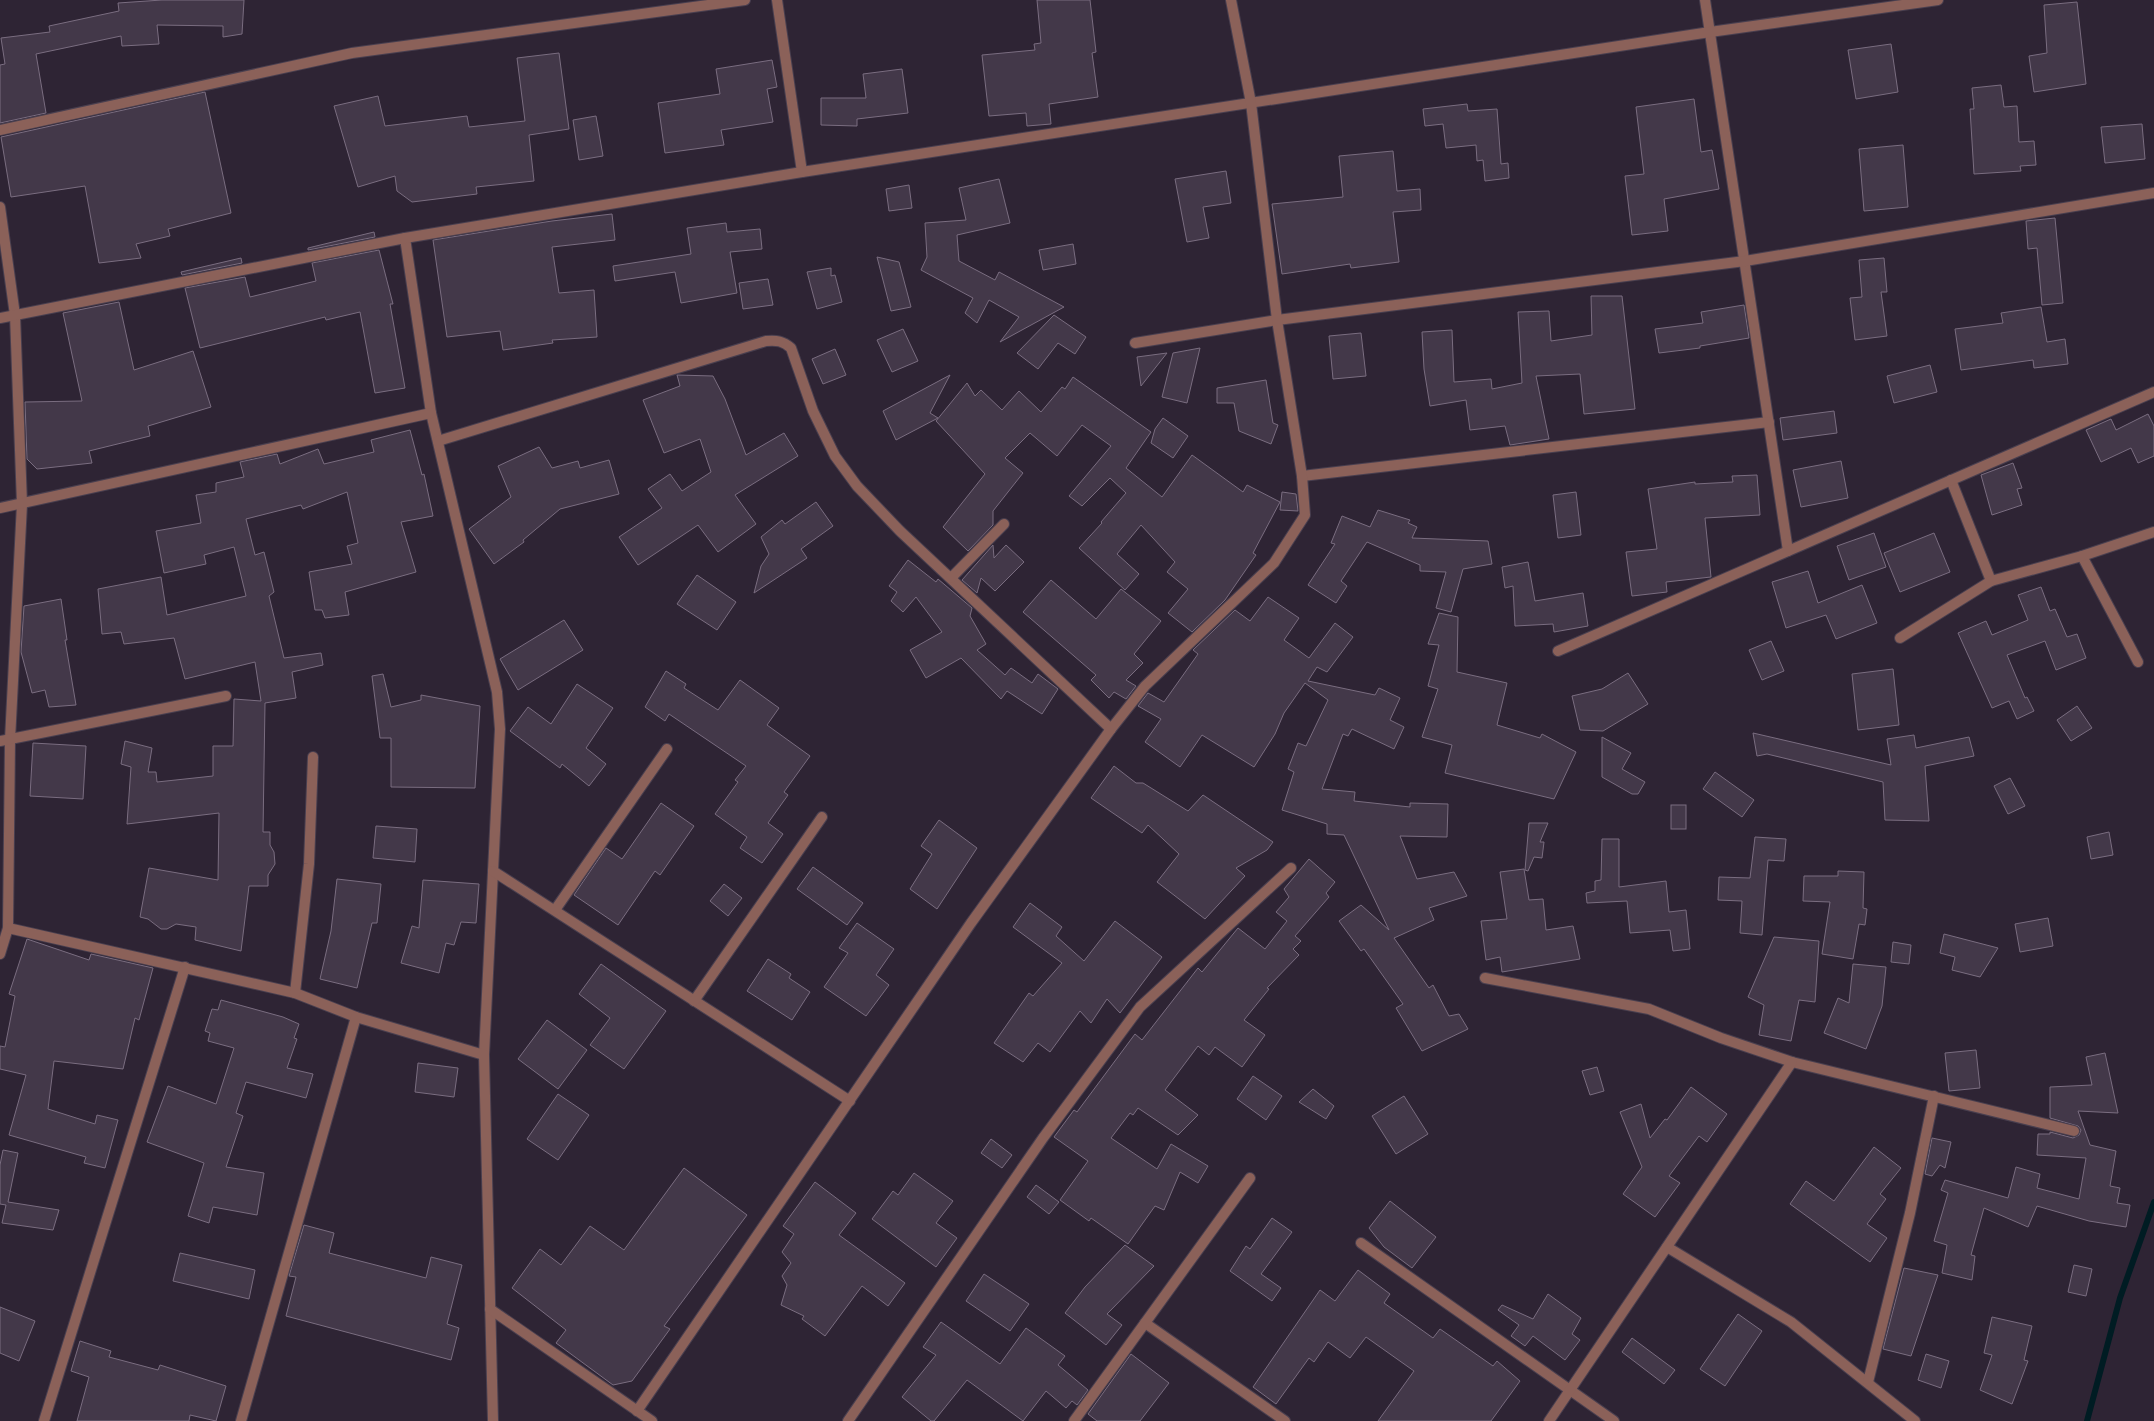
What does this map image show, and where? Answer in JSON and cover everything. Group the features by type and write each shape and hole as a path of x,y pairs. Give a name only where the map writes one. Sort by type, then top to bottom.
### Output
{"street":[{"path":"0,130 352,52 745,0"},
{"path":"777,0 802,172"},
{"path":"637,1410 971,923 1111,729 1145,686 1274,563 1305,515 1302,476 1277,320 1251,103 1231,0"},
{"path":"1705,0 1788,551"},
{"path":"0,318 406,238 802,172 1710,32 1938,0"},
{"path":"1135,343 1277,320 1745,261 2154,193"},
{"path":"0,207 15,315 22,504 5,740 8,928 0,954"},
{"path":"406,238 431,413 497,692 500,729 484,1055 493,1421"},
{"path":"438,441 766,341 776,340 784,342 791,348 813,411 835,456 857,486 900,531 1111,729"},
{"path":"1558,651 2154,392"},
{"path":"0,508 431,413"},
{"path":"1302,476 1769,422"},
{"path":"1952,480 1991,581"},
{"path":"951,578 1004,524"},
{"path":"1900,638 1991,581 2082,556 2154,532"},
{"path":"2082,556 2138,662"},
{"path":"5,740 226,696"},
{"path":"555,910 667,749"},
{"path":"295,994 309,864 313,757"},
{"path":"694,1001 822,817"},
{"path":"848,1421 1043,1138 1140,1007 1291,868"},
{"path":"493,871 850,1102"},
{"path":"8,928 295,994 356,1017 484,1055"},
{"path":"44,1421 184,967"},
{"path":"1485,978 1649,1008 1721,1038 1792,1062 2074,1131"},
{"path":"241,1421 356,1017"},
{"path":"1549,1421 1792,1062"},
{"path":"1868,1382 1910,1213 1934,1096"},
{"path":"1074,1421 1250,1178"},
{"path":"1361,1243 1614,1421"},
{"path":"1667,1247 1791,1322 1915,1421"},
{"path":"490,1309 652,1421"},
{"path":"1145,1323 1285,1421"}],"building":[{"path":"162,0 244,0 242,34 223,37 223,26 157,25 159,44 122,46 121,36 36,54 46,113 0,123 0,65 5,64 1,38 50,32 49,26 119,11 118,3"},
{"path":"1037,0 1090,0 1096,52 1092,53 1098,97 1049,104 1051,124 1027,126 1026,113 989,116 982,55 1035,50 1034,44 1041,43"},
{"path":"2077,2 2086,84 2034,92 2029,56 2047,53 2044,5"},
{"path":"1891,44 1898,92 1856,99 1848,50"},
{"path":"559,53 569,129 529,135 534,181 476,187 477,194 412,202 397,191 395,176 358,187 334,106 378,96 385,126 467,116 469,127 525,121 517,58"},
{"path":"772,60 777,87 767,89 773,122 721,130 724,145 665,153 658,103 720,94 716,69"},
{"path":"902,69 908,113 857,119 857,126 821,125 821,98 866,98 863,74"},
{"path":"2001,85 2004,107 2017,106 2019,142 2034,141 2036,165 2020,166 2021,171 1974,174 1970,109 1974,109 1972,88"},
{"path":"205,92 231,213 168,229 170,236 136,244 141,258 99,263 85,186 11,197 1,137"},
{"path":"1694,99 1701,152 1712,150 1719,189 1664,199 1668,231 1632,235 1625,176 1644,174 1636,107"},
{"path":"1467,104 1468,111 1497,109 1501,164 1508,163 1509,178 1485,181 1483,160 1477,161 1476,145 1446,148 1443,124 1425,126 1423,109"},
{"path":"596,116 603,156 579,160 573,120"},
{"path":"2142,124 2145,159 2105,163 2101,127"},
{"path":"1903,145 1908,207 1864,211 1859,149"},
{"path":"1393,151 1397,191 1420,189 1421,210 1393,212 1399,262 1351,268 1350,264 1282,274 1272,204 1343,197 1339,156"},
{"path":"1226,171 1231,203 1203,207 1209,238 1187,242 1175,179"},
{"path":"999,179 1010,223 957,235 959,261 995,280 999,272 1064,307 1000,342 1019,317 989,300 977,323 965,313 973,298 921,270 927,257 925,223 966,220 959,188"},
{"path":"909,185 912,208 889,211 886,189"},
{"path":"612,214 615,240 552,247 559,293 594,290 597,337 552,340 553,343 503,350 500,331 447,337 433,240 552,221"},
{"path":"2055,218 2063,303 2042,305 2037,248 2028,249 2026,221"},
{"path":"726,223 727,232 760,229 762,249 730,252 737,293 681,303 675,272 615,281 613,266 691,254 687,228"},
{"path":"374,232 375,237 308,250 308,248"},
{"path":"1073,244 1076,264 1043,270 1039,250"},
{"path":"379,250 393,304 390,304 405,388 375,393 360,312 326,320 325,317 200,348 185,288 245,277 250,297 316,281 312,263"},
{"path":"877,257 899,262 911,307 891,311"},
{"path":"241,258 242,263 182,275 181,272"},
{"path":"1884,258 1887,292 1881,292 1887,336 1855,340 1850,298 1862,297 1859,260"},
{"path":"831,268 831,276 835,275 842,302 817,309 807,272"},
{"path":"768,279 773,305 743,309 739,283"},
{"path":"1591,296 1622,296 1635,409 1584,414 1580,374 1536,376 1549,439 1510,445 1505,426 1470,430 1466,400 1430,406 1424,369 1422,332 1452,330 1454,382 1491,379 1492,389 1522,383 1518,312 1549,311 1551,341 1592,335"},
{"path":"119,302 134,370 193,351 211,407 148,426 150,436 89,451 92,463 37,469 27,459 25,402 82,401 63,313"},
{"path":"1744,305 1749,338 1700,346 1700,348 1659,353 1655,329 1703,323 1701,312"},
{"path":"2041,307 2047,342 2065,339 2068,364 2034,368 2033,360 1961,370 1955,329 2003,323 2001,313"},
{"path":"1054,315 1086,337 1075,354 1058,343 1038,369 1017,353"},
{"path":"903,329 918,361 892,372 877,340"},
{"path":"1361,333 1366,376 1333,379 1329,336"},
{"path":"1200,348 1187,403 1162,397 1173,353"},
{"path":"835,349 846,375 823,384 812,359"},
{"path":"1167,353 1141,386 1137,357"},
{"path":"1930,365 1937,392 1894,403 1887,376"},
{"path":"677,375 713,376 725,399 746,455 784,433 798,456 735,495 756,524 718,552 698,525 638,565 619,537 662,508 648,489 670,474 682,491 711,472 700,439 664,453 643,400 680,386"},
{"path":"950,375 930,413 938,418 896,440 883,411"},
{"path":"1073,377 1151,432 1126,468 1162,497 1192,455 1243,492 1247,485 1280,502 1253,553 1256,555 1225,600 1192,632 1168,613 1188,589 1167,572 1175,562 1141,525 1117,554 1139,574 1125,590 1079,548 1126,493 1110,478 1082,506 1069,496 1111,446 1082,425 1057,456 1030,433 1005,458 1023,473 993,511 993,525 968,551 943,527 985,474 936,421 967,383 975,396 981,390 1002,410 1019,391 1041,412 1062,387 1065,389"},
{"path":"1266,380 1273,423 1278,425 1271,444 1239,431 1234,403 1217,403 1217,388"},
{"path":"1834,411 1837,433 1783,440 1780,418"},
{"path":"2148,414 2154,426 2154,456 2138,463 2131,448 2101,462 2086,430 2111,419 2116,430"},
{"path":"1163,418 1188,436 1173,458 1151,443 1155,429"},
{"path":"410,430 422,475 424,474 433,516 401,522 416,572 345,592 349,615 325,618 322,610 315,610 309,572 352,564 347,546 358,543 347,492 303,509 301,505 246,519 255,555 264,552 274,592 269,596 284,658 321,653 323,665 292,672 296,698 265,703 263,832 270,832 270,845 274,852 275,864 268,875 268,886 249,886 241,951 195,940 196,927 176,924 167,929 161,929 148,919 140,917 149,868 218,880 219,813 127,824 131,767 121,764 125,741 152,748 148,772 156,772 157,782 213,776 213,746 233,746 234,699 261,701 255,662 185,679 174,638 124,644 121,632 102,634 98,589 161,577 167,615 246,596 234,547 204,555 206,564 164,573 156,531 201,523 196,495 216,492 216,483 244,477 240,462 277,454 280,464 318,449 324,464 374,452 371,440"},
{"path":"539,447 552,468 578,461 580,468 609,460 619,494 560,509 523,540 524,542 494,564 469,529 511,497 498,466"},
{"path":"1841,461 1848,498 1801,507 1793,470"},
{"path":"2013,463 2022,488 2017,489 2022,505 1992,515 1981,475"},
{"path":"1757,475 1760,515 1705,518 1711,577 1666,582 1667,592 1632,596 1626,552 1657,549 1648,489 1695,482 1695,484 1733,482 1732,476"},
{"path":"1282,492 1296,494 1298,511 1280,510"},
{"path":"1576,492 1581,535 1558,538 1553,495"},
{"path":"816,502 833,526 801,549 807,558 754,593 761,566 769,554 761,537 782,520 785,524"},
{"path":"1378,510 1410,520 1408,523 1417,527 1412,538 1488,541 1492,564 1463,569 1451,612 1436,608 1446,572 1420,571 1420,565 1367,542 1341,581 1347,586 1336,603 1308,585 1335,544 1331,543 1342,516 1370,527"},
{"path":"1874,533 1886,567 1849,580 1837,546"},
{"path":"1934,533 1950,572 1900,592 1884,553"},
{"path":"993,545 994,558 1006,545 1024,562 995,591 981,578 977,593 962,580"},
{"path":"908,560 936,582 938,579 972,608 970,616 986,644 977,650 1005,675 1011,668 1032,683 1038,674 1058,689 1042,714 1007,691 1001,699 961,658 926,678 910,650 942,632 916,597 903,612 891,601 897,592 889,586"},
{"path":"1528,562 1535,601 1583,593 1588,626 1554,632 1553,624 1515,626 1513,586 1505,588 1502,567"},
{"path":"1808,571 1818,603 1862,585 1877,623 1836,639 1826,615 1786,628 1772,582"},
{"path":"697,575 736,602 717,630 677,604"},
{"path":"1051,580 1096,619 1121,589 1161,621 1134,654 1143,663 1126,680 1136,686 1126,699 1114,692 1109,698 1091,680 1096,675 1023,612"},
{"path":"2041,587 2050,611 2055,609 2067,637 2077,634 2086,658 2056,670 2045,641 2007,655 2025,698 2027,697 2034,711 2017,719 2009,701 1992,708 1958,633 1986,621 1992,635 2028,620 2018,595"},
{"path":"1268,597 1299,618 1284,640 1309,658 1335,623 1353,637 1327,672 1317,667 1308,681 1375,695 1379,688 1400,698 1390,720 1404,727 1394,749 1352,729 1348,736 1343,734 1322,789 1355,792 1354,801 1410,807 1410,803 1448,804 1447,837 1400,836 1417,879 1454,872 1467,896 1429,908 1434,920 1394,938 1429,988 1433,985 1449,1016 1459,1014 1468,1029 1422,1051 1396,1008 1403,1004 1364,949 1361,951 1339,921 1361,905 1389,930 1344,835 1327,834 1327,824 1282,810 1294,772 1288,769 1298,743 1306,746 1328,700 1305,683 1284,713 1275,734 1254,767 1202,735 1180,767 1145,742 1161,719 1138,706 1148,693 1164,702 1198,654 1193,650 1235,610 1250,621"},
{"path":"61,599 67,640 65,640 76,705 49,707 45,690 32,693 21,652 24,606"},
{"path":"1439,613 1458,617 1457,672 1507,683 1497,725 1540,738 1542,734 1576,752 1554,799 1445,773 1452,745 1422,737 1438,689 1428,686 1439,645 1428,644"},
{"path":"564,620 583,650 518,690 500,659"},
{"path":"1771,641 1784,671 1762,680 1749,650"},
{"path":"1893,669 1899,725 1858,730 1852,674"},
{"path":"666,671 686,684 684,688 718,710 740,680 779,708 767,725 810,756 784,792 788,795 768,823 783,834 762,863 740,848 747,837 715,814 738,782 735,780 746,766 669,714 665,721 645,707"},
{"path":"1628,673 1648,704 1603,731 1580,730 1572,696 1602,689"},
{"path":"383,674 391,707 421,700 421,695 480,706 475,788 391,787 391,738 380,738 372,676"},
{"path":"577,684 613,708 586,748 606,764 589,786 562,764 560,768 510,731 528,707 551,724"},
{"path":"2077,706 2092,728 2071,741 2057,720"},
{"path":"1753,733 1891,765 1887,739 1914,735 1916,748 1969,737 1974,756 1925,766 1929,821 1885,820 1883,782 1767,754 1757,756"},
{"path":"1602,737 1631,753 1622,769 1645,782 1638,794 1632,794 1602,777"},
{"path":"33,743 86,746 83,799 30,796"},
{"path":"1114,766 1136,783 1143,783 1188,811 1203,795 1273,842 1267,850 1236,868 1245,876 1205,919 1157,882 1179,854 1148,825 1142,833 1091,798"},
{"path":"1715,772 1754,800 1742,817 1703,789"},
{"path":"2010,778 2025,806 2008,814 1994,786"},
{"path":"661,803 694,826 660,875 655,871 618,925 574,895 606,848 622,859"},
{"path":"1671,805 1686,805 1686,829 1671,829"},
{"path":"939,820 977,848 937,909 910,889 932,854 921,846"},
{"path":"1529,823 1548,823 1540,842 1544,842 1542,858 1534,857 1528,871 1525,870"},
{"path":"376,826 417,829 415,862 373,858"},
{"path":"2109,832 2113,855 2091,859 2087,837"},
{"path":"1755,837 1786,839 1784,861 1768,860 1762,935 1740,933 1742,901 1718,900 1719,877 1750,878"},
{"path":"1602,839 1619,839 1619,887 1666,881 1669,912 1686,910 1690,949 1673,951 1670,930 1630,933 1627,901 1587,903 1586,893 1595,891 1595,881 1601,880"},
{"path":"1309,859 1335,882 1326,893 1329,897 1295,936 1301,941 1293,949 1299,955 1267,988 1269,989 1244,1020 1265,1035 1242,1067 1215,1047 1209,1055 1198,1046 1165,1090 1198,1115 1178,1135 1138,1108 1133,1115 1130,1113 1111,1138 1157,1169 1171,1144 1208,1166 1198,1183 1180,1172 1164,1210 1155,1206 1128,1244 1091,1218 1089,1221 1060,1200 1088,1161 1054,1137 1074,1110 1077,1112 1135,1034 1142,1040 1198,968 1202,972 1238,928 1265,949 1287,921 1276,912 1289,897 1284,889"},
{"path":"813,867 863,903 847,925 797,889"},
{"path":"1524,869 1529,900 1543,899 1546,930 1573,926 1580,959 1502,972 1500,957 1486,960 1481,921 1507,919 1500,872"},
{"path":"1838,871 1864,872 1863,908 1867,909 1865,925 1859,924 1853,959 1822,954 1830,902 1803,901 1804,876 1838,876"},
{"path":"337,879 381,884 377,923 372,923 357,988 320,979 331,931"},
{"path":"423,880 479,884 476,923 461,922 454,945 446,943 439,973 401,963 412,926 419,928"},
{"path":"724,884 742,898 728,916 710,901"},
{"path":"1030,903 1062,927 1056,936 1084,961 1115,921 1162,957 1120,1013 1107,999 1091,1023 1080,1011 1050,1052 1038,1043 1023,1062 994,1043 1029,993 1033,996 1062,963 1013,927"},
{"path":"2048,918 2053,946 2020,952 2015,924"},
{"path":"857,923 894,949 876,975 889,985 866,1016 824,987 848,953 839,948"},
{"path":"1944,934 1998,948 1980,977 1952,970 1955,957 1940,953"},
{"path":"1774,937 1819,941 1815,1002 1799,1000 1791,1041 1759,1035 1764,1005 1748,997"},
{"path":"27,939 89,960 91,954 153,968 139,1020 135,1018 123,1069 54,1061 48,1109 95,1124 97,1115 118,1120 105,1168 84,1163 86,1157 9,1135 26,1075 0,1069 0,1046 5,1047 15,996 9,994"},
{"path":"1893,942 1911,945 1909,964 1891,962"},
{"path":"768,959 791,974 789,978 810,992 792,1020 747,991"},
{"path":"601,964 666,1011 624,1069 590,1045 610,1018 579,994"},
{"path":"1853,964 1886,967 1882,1006 1866,1049 1824,1033 1838,998 1849,1003"},
{"path":"221,1000 283,1017 299,1024 294,1038 297,1039 287,1068 313,1074 306,1098 246,1082 236,1113 243,1116 226,1167 264,1173 257,1215 213,1207 209,1223 188,1216 204,1163 147,1142 168,1086 216,1104 234,1048 208,1041 210,1033 205,1031 212,1009 218,1010"},
{"path":"547,1020 587,1050 558,1089 518,1059"},
{"path":"1976,1050 1980,1088 1949,1091 1945,1053"},
{"path":"2105,1053 2118,1113 2078,1111 2090,1145 2116,1151 2110,1186 2120,1188 2117,1203 2130,1205 2126,1227 2089,1221 2037,1206 2028,1227 1984,1208 1971,1255 1975,1256 1972,1280 1942,1273 1947,1245 1934,1241 1948,1193 1941,1190 1945,1180 2008,1198 2016,1167 2040,1174 2037,1188 2079,1199 2086,1158 2037,1155 2038,1134 2050,1134 2050,1132 2073,1138 2079,1135 2081,1130 2078,1126 2050,1118 2050,1087 2092,1085 2086,1057"},
{"path":"418,1063 458,1068 454,1097 415,1092"},
{"path":"1597,1067 1604,1091 1590,1095 1582,1071"},
{"path":"1253,1076 1282,1096 1266,1120 1237,1099"},
{"path":"1691,1087 1727,1114 1707,1142 1699,1136 1669,1176 1680,1183 1655,1217 1623,1194 1642,1167 1620,1112 1641,1104 1650,1138 1665,1119 1667,1120"},
{"path":"1313,1089 1334,1106 1326,1119 1299,1102"},
{"path":"558,1094 589,1115 558,1160 527,1139"},
{"path":"1404,1096 1428,1134 1396,1154 1372,1116"},
{"path":"1932,1138 1951,1142 1945,1168 1940,1165 1932,1176 1925,1174"},
{"path":"991,1139 1012,1155 1002,1168 981,1153"},
{"path":"1874,1147 1901,1168 1880,1194 1886,1199 1867,1224 1887,1238 1870,1262 1790,1204 1806,1181 1834,1201"},
{"path":"3,1150 18,1153 8,1202 59,1210 53,1230 2,1223 6,1205 0,1204 0,1165"},
{"path":"684,1168 747,1215 664,1326 670,1329 632,1381 613,1385 556,1343 566,1330 512,1288 540,1249 561,1265 590,1226 624,1250"},
{"path":"914,1173 953,1201 936,1223 957,1238 936,1267 872,1219 893,1191 898,1195"},
{"path":"815,1182 856,1213 839,1235 905,1283 888,1306 862,1286 825,1336 802,1319 804,1316 781,1305 787,1285 782,1276 791,1263 782,1252 794,1234 783,1226"},
{"path":"1036,1185 1059,1202 1049,1214 1027,1197"},
{"path":"1390,1201 1436,1237 1412,1268 1384,1247 1369,1228"},
{"path":"1272,1218 1292,1232 1261,1274 1281,1288 1272,1301 1230,1271 1246,1246 1250,1249"},
{"path":"304,1225 334,1233 329,1253 426,1278 431,1257 462,1265 447,1324 459,1328 451,1360 286,1316 296,1277 289,1276"},
{"path":"1125,1245 1154,1266 1107,1314 1122,1325 1106,1345 1065,1313 1085,1287"},
{"path":"180,1253 255,1270 249,1299 173,1281"},
{"path":"2074,1265 2092,1269 2086,1296 2068,1292"},
{"path":"1904,1268 1938,1275 1911,1356 1883,1349"},
{"path":"1358,1270 1390,1294 1384,1303 1433,1338 1440,1329 1493,1366 1497,1361 1520,1381 1491,1421 1378,1421 1414,1371 1366,1337 1350,1358 1328,1342 1314,1362 1309,1358 1276,1404 1253,1387 1320,1290 1335,1301"},
{"path":"984,1274 1029,1304 1010,1331 966,1301"},
{"path":"1548,1294 1581,1318 1572,1334 1580,1340 1565,1360 1533,1336 1525,1346 1511,1336 1519,1325 1498,1310 1502,1305 1533,1319"},
{"path":"0,1307 35,1321 19,1361 0,1353"},
{"path":"1738,1314 1762,1331 1725,1386 1700,1369"},
{"path":"1992,1317 2032,1326 2024,1360 2028,1361 2012,1404 1980,1390 1992,1355 1984,1353"},
{"path":"941,1322 1000,1364 1026,1328 1065,1356 1058,1365 1088,1390 1077,1405 1072,1401 1066,1408 1046,1391 1023,1421 967,1380 934,1421 931,1421 902,1397 936,1355 923,1347"},
{"path":"1632,1338 1675,1370 1664,1384 1622,1352"},
{"path":"80,1341 111,1351 109,1357 158,1370 160,1365 226,1386 216,1421 190,1415 189,1421 77,1421 89,1377 71,1371"},
{"path":"1131,1354 1169,1383 1140,1421 1097,1421 1088,1414"},
{"path":"1926,1354 1949,1361 1941,1388 1918,1380"}],"waterway":[{"path":"2087,1421 2120,1298 2154,1202"}]}
